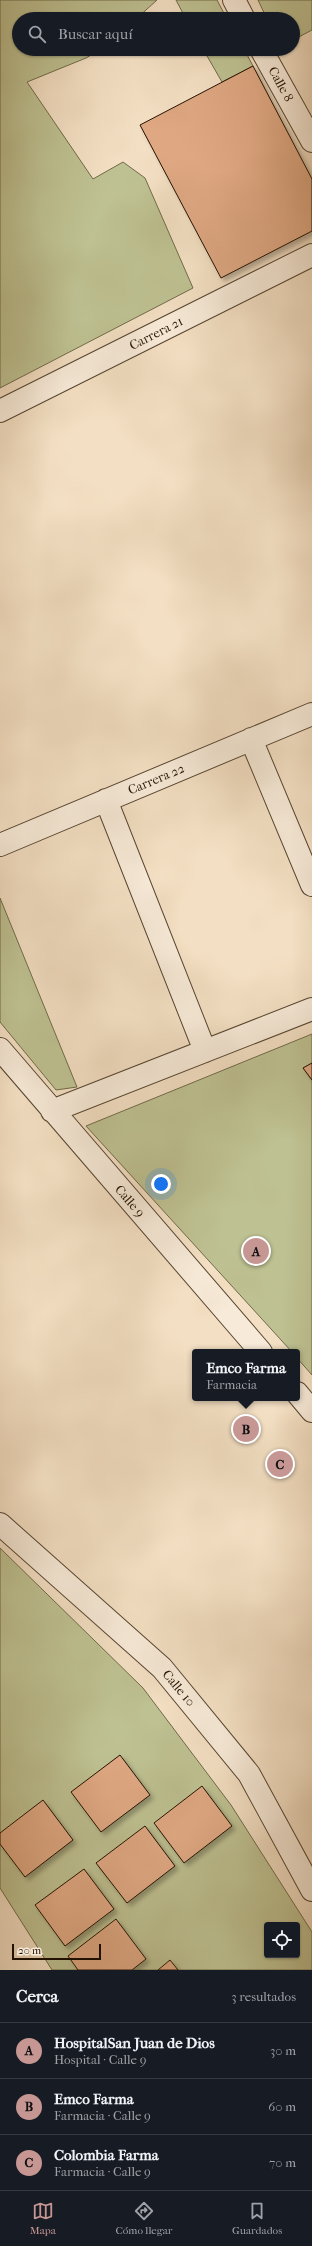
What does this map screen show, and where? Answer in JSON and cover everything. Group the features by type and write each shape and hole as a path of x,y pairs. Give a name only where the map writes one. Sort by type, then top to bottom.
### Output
{"street":[{"path":"234,0 240,12"},
{"name":"Calle 8","path":"265,56 312,141"},
{"name":"Carrera 21","path":"0,411 312,255"},
{"name":"Carrera 22","path":"0,845 312,714"},
{"path":"251,739 312,886"},
{"path":"106,800 204,1051"},
{"path":"52,1111 312,1009"},
{"name":"Calle 9","path":"0,1049 258,1349"},
{"path":"300,1397 312,1411"},
{"name":"Calle 10","path":"0,1524 162,1668 249,1774 312,1890"}],"green space":[{"path":"0,0 157,0 144,12 12,12 12,56 89,56 27,82 93,179 123,162 145,178 193,288 0,388"},
{"path":"176,0 217,0 223,12 182,12"},
{"path":"258,0 312,0 312,30 300,36 300,12 264,12"},
{"path":"207,56 248,56 253,66 222,82"},
{"path":"0,898 77,1087 56,1090 0,1022"},
{"path":"312,1034 312,1063 303,1068 312,1080 312,1375 300,1361 300,1349 289,1349 86,1126"},
{"path":"0,1548 143,1688 231,1805 312,1932 312,1970 52,1970 0,1888"}],"building":[{"path":"253,66 312,179 312,231 221,278 140,125"},
{"path":"312,1063 312,1080 303,1068"},
{"path":"120,1755 150,1795 101,1832 71,1792"},
{"path":"202,1786 232,1826 184,1863 154,1823"},
{"path":"43,1800 73,1840 25,1877 0,1844 0,1833"},
{"path":"145,1826 175,1866 127,1903 96,1863"},
{"path":"84,1869 114,1909 65,1946 35,1905"},
{"path":"116,1919 146,1959 132,1970 78,1970 68,1956"},
{"path":"170,1960 178,1970 158,1970"}],"place":[{"name":"HospitalSan Juan de Dios","path":"256,1251"},
{"name":"Emco Farma","path":"246,1429"},
{"name":"Colombia Farma","path":"280,1464"}]}
